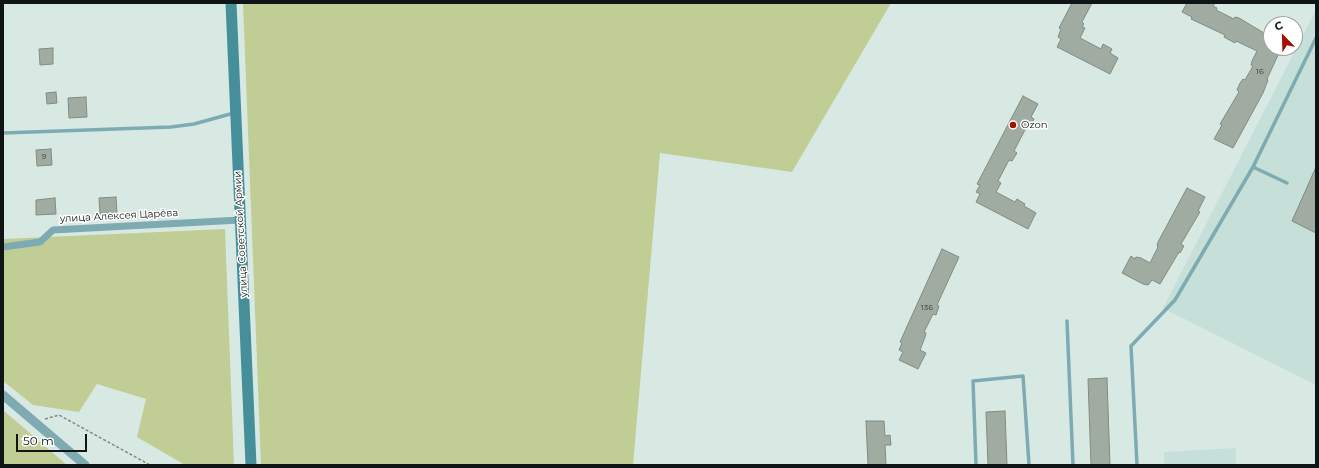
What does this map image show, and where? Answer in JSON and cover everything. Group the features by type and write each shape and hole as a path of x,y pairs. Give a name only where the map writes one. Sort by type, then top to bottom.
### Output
{"main road":[{"name":"улица Советской Армии","path":"231,3 251,465"}],"street":[{"name":"улица Алексея Царёва","path":"3,247 40,242 53,230 240,220"},
{"path":"3,395 85,465"}],"lane":[{"path":"1137,465 1131,346 1175,300 1253,167 1316,38"},
{"path":"3,133 171,127 194,124 235,112"},
{"path":"1253,167 1287,183"},
{"path":"1067,321 1073,465"},
{"path":"976,465 972,381 1023,376 1029,465"}],"path":[{"path":"36,422 59,415 150,465"}],"shaded area":[{"path":"1316,10 1316,385 1163,308 1292,56 1303,56 1303,35"},
{"path":"1236,448 1236,465 1164,465 1164,452"}],"green space":[{"path":"243,3 891,3 792,172 660,153 633,465 261,465"},
{"path":"225,229 234,465 185,465 137,437 146,399 97,384 79,412 33,405 3,381 3,239"},
{"path":"3,410 67,465 3,465"}],"building":[{"path":"1072,3 1092,3 1082,22 1084,24 1082,27 1085,28 1080,38 1101,49 1103,44 1112,49 1110,53 1118,58 1110,74 1057,47 1061,39 1058,37 1061,29 1059,28"},
{"path":"1187,3 1215,3 1213,6 1217,8 1216,10 1234,19 1235,17 1239,18 1263,32 1263,56 1278,56 1267,79 1268,80 1263,93 1233,148 1214,139 1222,125 1220,124 1239,92 1237,90 1240,83 1243,79 1245,80 1253,66 1251,65 1252,61 1257,51 1236,41 1235,43 1224,37 1225,35 1191,19 1192,17 1182,12"},
{"path":"53,48 53,64 40,65 39,49"},
{"path":"56,92 57,103 47,104 46,93"},
{"path":"1023,96 1038,104 1031,117 1034,119 1030,127 1027,126 1014,151 1017,153 1012,161 1009,160 998,181 1001,183 996,192 1015,202 1017,199 1025,204 1024,206 1036,213 1028,229 976,202 980,194 976,192 980,185 977,184"},
{"path":"86,97 87,117 69,118 68,98"},
{"path":"51,149 52,165 37,166 36,150"},
{"path":"1316,167 1316,233 1292,221"},
{"path":"1187,188 1205,197 1198,211 1200,212 1181,244 1184,246 1160,284 1152,280 1148,285 1143,284 1122,273 1131,256 1135,259 1136,257 1141,258 1150,263 1158,247 1158,242"},
{"path":"116,197 117,213 100,214 99,198"},
{"path":"55,198 56,214 36,215 36,200"},
{"path":"942,249 959,257 937,305 939,306 936,315 933,314 924,332 926,333 920,350 926,353 918,369 899,360 903,352 899,350 902,343 900,342"},
{"path":"1107,378 1110,465 1091,465 1088,379"},
{"path":"1005,411 1007,465 988,465 986,412"},
{"path":"866,421 884,421 885,436 890,435 891,445 885,445 886,465 868,465"}],"place":[{"name":"Ozon","path":"1013,125"}]}
